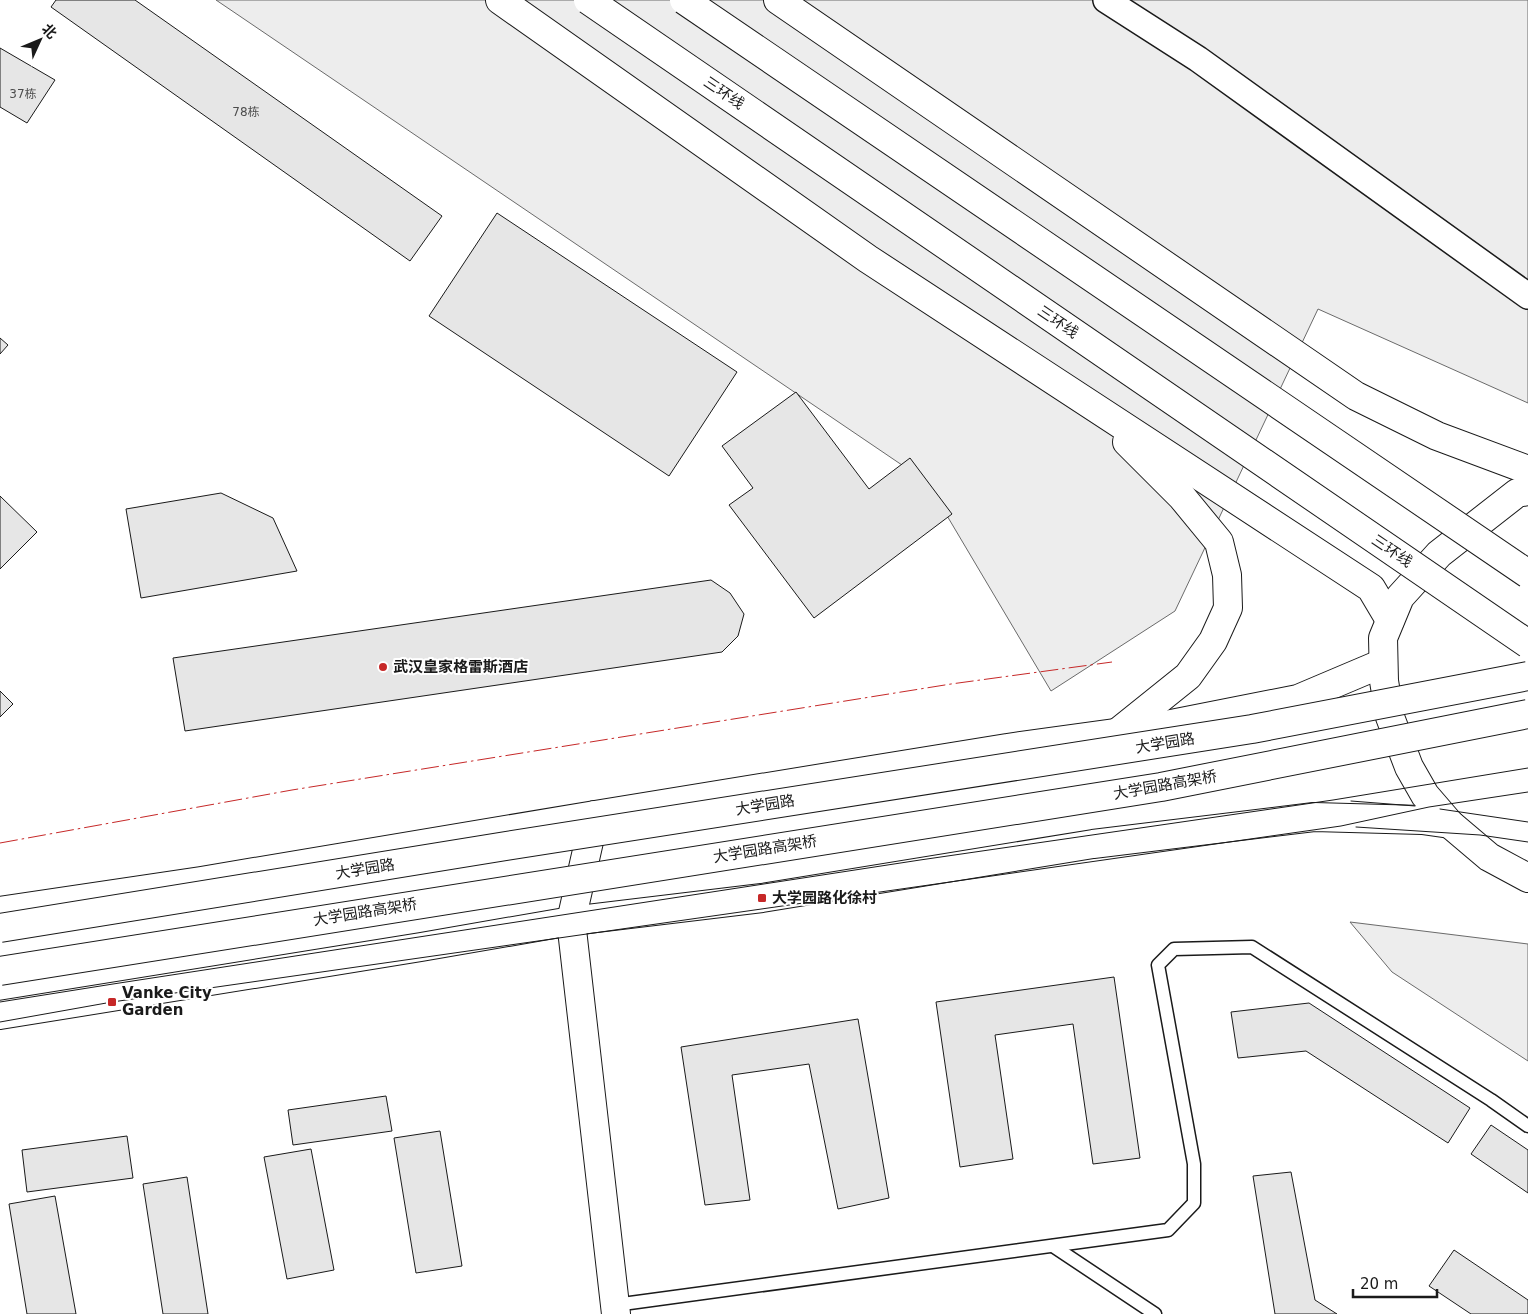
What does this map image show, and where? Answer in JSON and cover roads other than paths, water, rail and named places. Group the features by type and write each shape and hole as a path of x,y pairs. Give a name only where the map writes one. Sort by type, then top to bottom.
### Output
{"main road":[{"path":"500,0 868,259 1371,588 1390,620"},
{"name":"三环线","path":"588,0 1528,644"},
{"path":"684,0 1528,574"},
{"path":"778,0 1356,396 1437,436 1528,470"},
{"path":"1089,404 1182,497 1219,542 1228,575 1228,608 1213,642 1188,676 1117,733"},
{"path":"1528,491 1516,493 1439,554 1400,597 1383,638 1384,681 1390,717 1408,768 1425,795 1450,824 1489,857 1528,878"},
{"name":"大学园路","path":"0,911 201,881 595,814 1007,748 1150,728 1298,699 1384,663"},
{"name":"大学园路","path":"0,928 506,846 1252,729 1528,676"},
{"name":"大学园路高架桥","path":"0,971 1161,787 1528,714"},
{"path":"595,814 571,921 616,1310"},
{"path":"0,1015 411,949 571,921 762,898 1093,844 1314,817 1422,820 1450,824"}],"street":[{"path":"1106,0 1198,59 1528,296"}],"lane":[{"path":"616,1310 1168,1230 1194,1203 1194,1164 1158,965 1174,949 1252,947 1483,1095 1528,1126"},
{"path":"1053,1246 1155,1314"}],"tram line":[{"path":"0,1002 920,860 1333,800 1528,768"},
{"path":"0,1022 112,1002 1341,826 1429,807 1528,792"},
{"path":"1351,801 1415,806"},
{"path":"1440,809 1528,822"},
{"path":"1356,827 1480,835 1528,842"}],"place":[{"name":"武汉皇家格雷斯酒店","path":"383,667"},
{"name":"大学园路化徐村","path":"762,898"},
{"name":"Vanke City Garden","path":"112,1002"}]}
